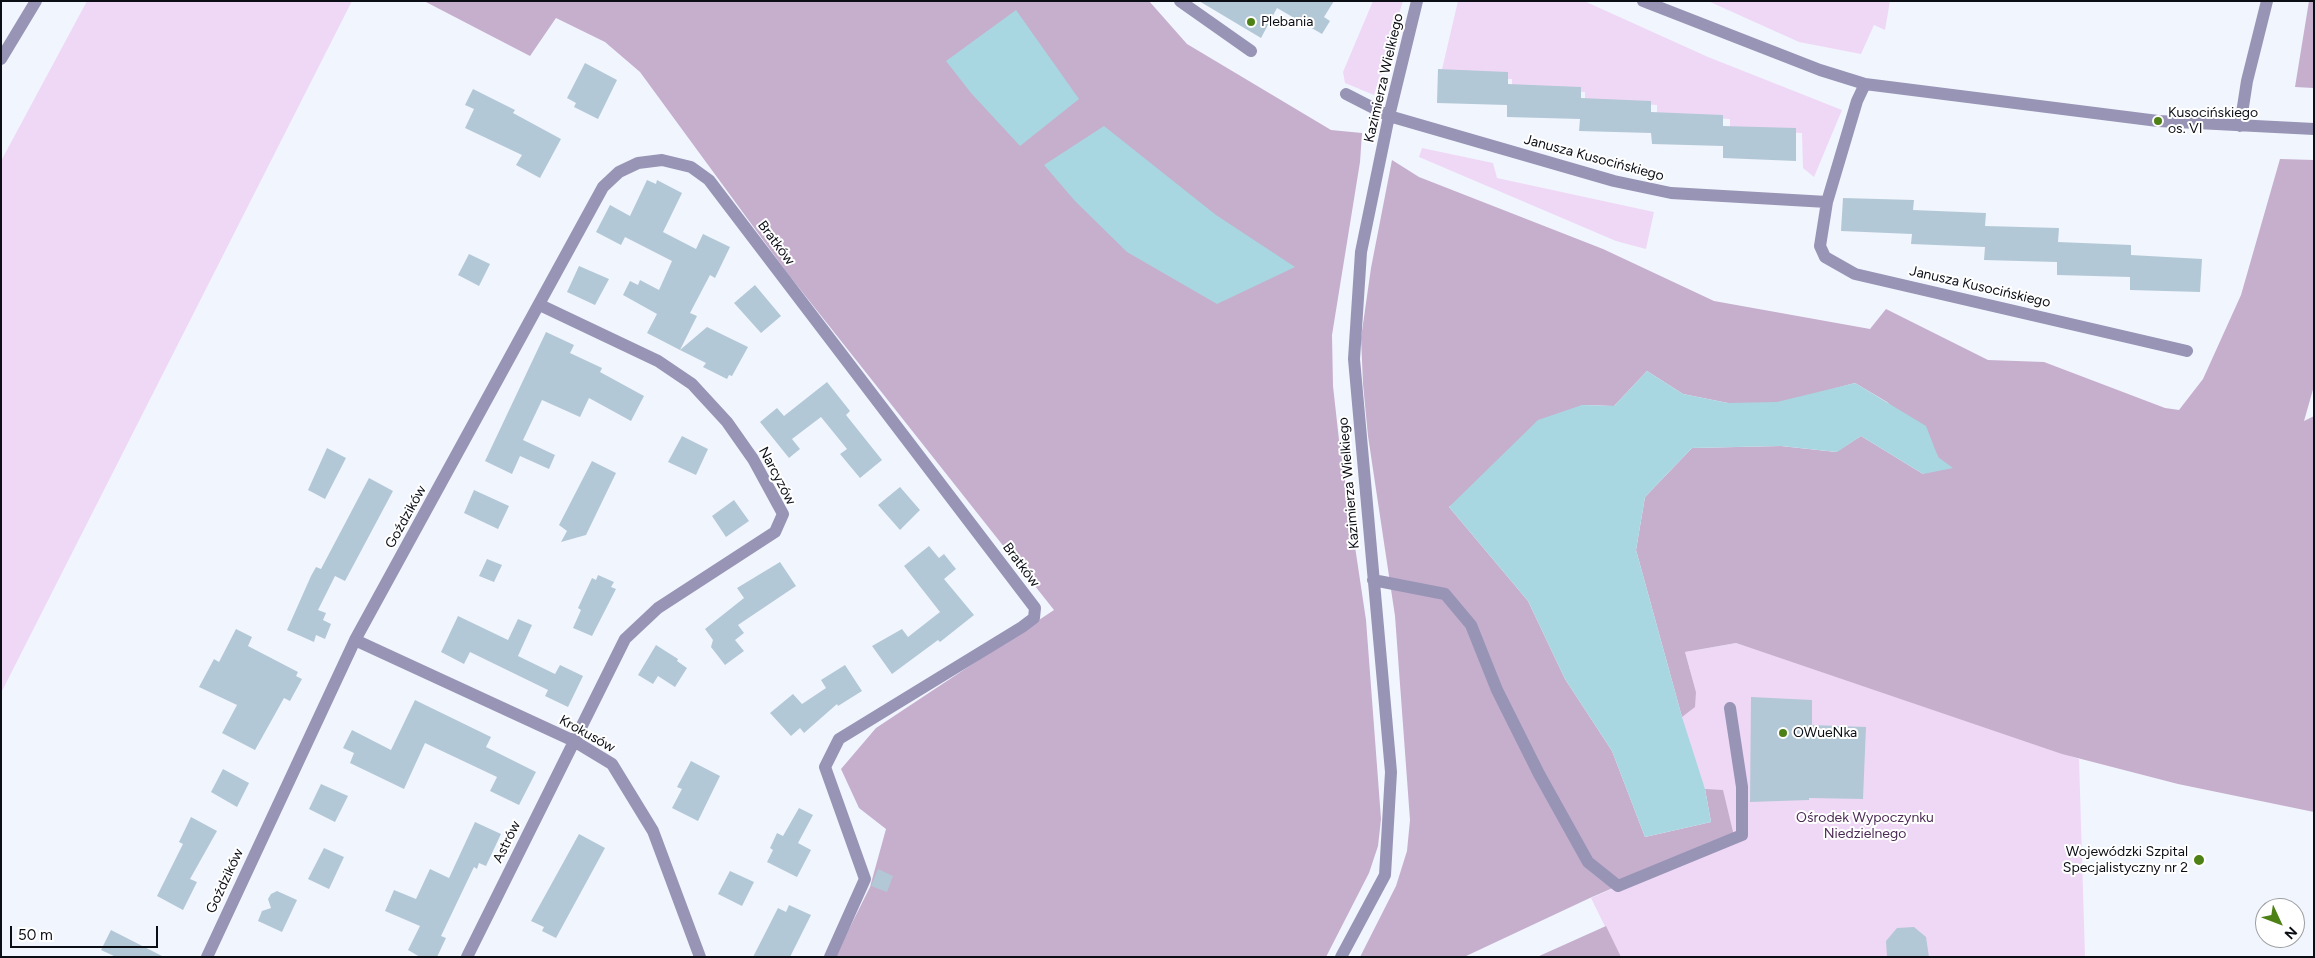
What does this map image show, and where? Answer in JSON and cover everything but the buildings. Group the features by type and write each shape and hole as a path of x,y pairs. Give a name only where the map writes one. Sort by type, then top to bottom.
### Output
{"street":[{"path":"1,60 36,1"},
{"path":"1180,1 1250,51"},
{"name":"Kazimierza Wielkiego","path":"1341,957 1385,875 1391,772 1354,359 1361,252 1389,116 1417,1"},
{"path":"1643,1 1811,67 1865,84 2158,121 2314,129"},
{"path":"2240,126 2247,81 2267,1"},
{"name":"Janusza Kusocińskiego","path":"1865,84 1857,101 1827,202 1820,246 1825,257 1855,274 2187,350"},
{"name":"Janusza Kusocińskiego","path":"1346,94 1389,116 1614,181 1671,193 1827,202"},
{"name":"Goździków","path":"207,957 355,640 603,187 619,172 638,163 662,160 691,167"},
{"name":"Bratków","path":"691,167 709,180 1035,608 1034,618 1022,627 839,739 825,768 865,879 830,957"},
{"name":"Narcyzów","path":"540,305 658,361 692,384 727,422 748,452 783,514 774,532 658,608 625,639 574,741"},
{"path":"1373,580 1445,594 1471,625 1497,690 1539,774 1588,862 1618,886 1742,835 1742,787 1730,708"},
{"name":"Krokusów","path":"355,640 574,741 612,764 653,832 700,957"},
{"name":"Astrów","path":"467,957 574,741"}],"green space":[{"path":"87,1 352,1 1,693 1,161"},
{"path":"1373,1 1403,1 1374,95 1345,83 1343,72"},
{"path":"1458,1 1584,1 1708,57 1842,110 1814,177 1803,168 1802,133 1730,130 1730,119 1657,116 1657,105 1585,101 1585,92 1512,88 1512,79 1440,78"},
{"path":"1708,1 1890,1 1885,30 1874,25 1861,54 1799,42"},
{"path":"1422,148 1493,163 1497,178 1654,212 1646,249 1616,241 1419,157"},
{"name":"Ośrodek Wypoczynku Niedzielnego","path":"1538,420 1645,588 1682,717 1696,692 1685,652 1736,643 2079,759 2085,957 1620,957 1591,898 1734,836 1705,789"}],"shaded area":[{"path":"424,1 1149,1 1187,44 1331,130 1362,133 1360,162 1332,335 1333,386 1339,440 1366,620 1381,819 1378,846 1369,873 1326,957 835,957 870,887 886,829 859,808 841,769 876,728 1054,610 788,274 640,72 605,42 556,18 530,56"},
{"path":"2309,1 2314,1 2314,88 2295,87"},
{"path":"2280,159 2314,160 2314,386 2304,421 2314,416 2314,812 2178,784 2062,754 1736,643 1685,652 1696,692 1695,707 1682,717 1636,550 1645,497 1692,448 1781,446 1836,452 1861,436 1923,474 1938,457 1932,445 1887,402 1855,383 1776,404 1728,403 1683,394 1647,371 1614,406 1582,405 1449,507 1528,601 1565,679 1612,751 1645,837 1711,822 1705,789 1723,790 1734,836 1592,897 1464,957 1360,957 1396,886 1407,851 1410,820 1395,616 1368,436 1361,338 1371,268 1392,160 1419,177 1603,249 1714,301 1870,329 1886,309 1988,360 2044,362 2165,408 2179,410 2203,379 2241,295"},
{"path":"1606,926 1621,957 1537,957"}],"water":[{"path":"1016,10 1079,99 1020,146 971,93 946,61"},
{"path":"1104,126 1216,215 1295,267 1217,304 1127,252 1075,201 1044,165"},
{"path":"1647,371 1683,394 1728,403 1777,402 1855,383 1926,426 1938,457 1953,468 1923,474 1861,436 1837,452 1781,446 1692,448 1645,497 1636,550 1682,717 1705,789 1711,822 1645,837 1612,751 1565,679 1528,601 1449,507 1538,420 1582,405 1614,406"}],"place":[{"name":"Plebania","path":"1251,22"},
{"name":"Kusocińskiego os. VI","path":"2158,121"},
{"name":"OWueNka","path":"1783,733"},
{"name":"Wojewódzki Szpital Specjalistyczny nr 2","path":"2199,860"}]}
